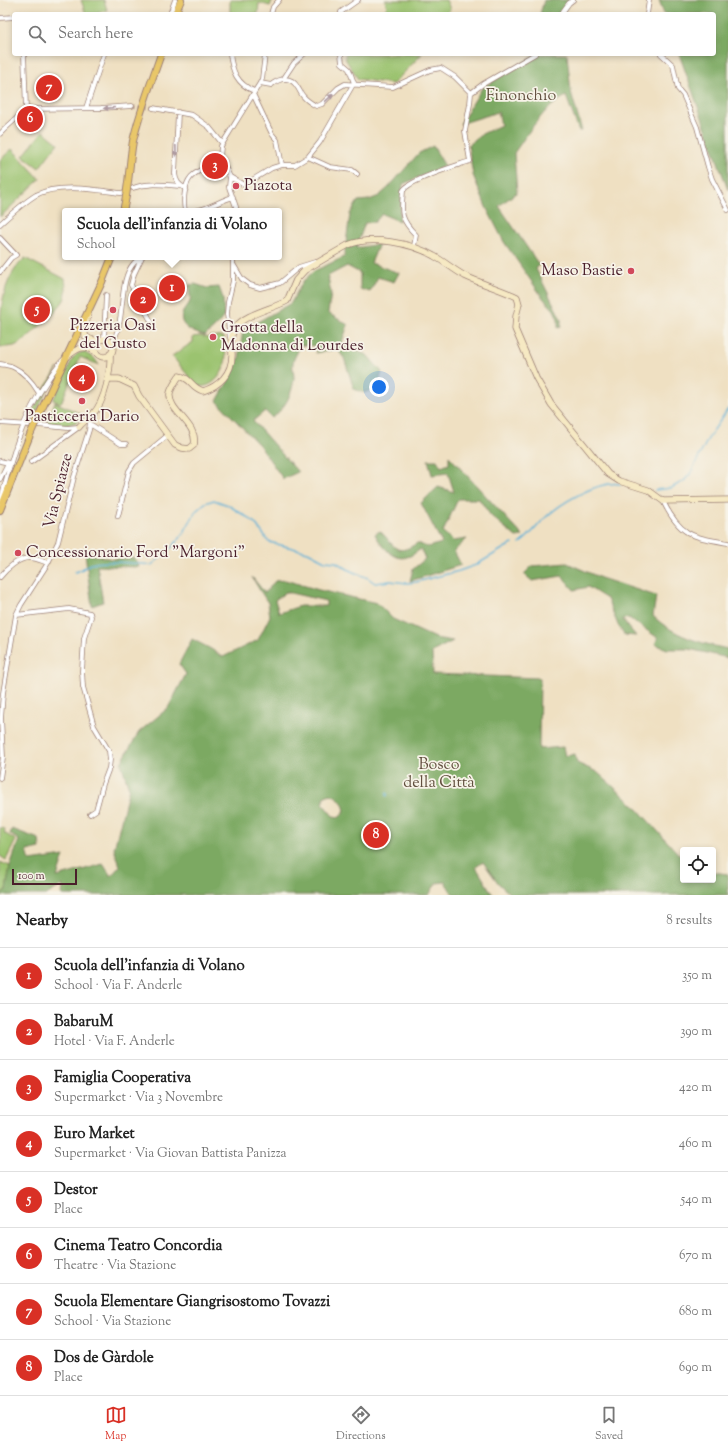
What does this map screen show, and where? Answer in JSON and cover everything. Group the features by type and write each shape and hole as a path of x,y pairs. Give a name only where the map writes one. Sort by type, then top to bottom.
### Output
{"main road":[{"path":"176,12 180,0"},
{"path":"125,208 133,143 139,118 160,56"},
{"path":"0,510 30,435 111,260"}],"street":[{"path":"171,12 175,0"},
{"path":"272,12 278,0"},
{"path":"341,12 358,0"},
{"path":"562,12 573,0"},
{"path":"647,12 649,0"},
{"path":"0,18 12,17"},
{"path":"0,134 7,126 20,116 26,108 24,56"},
{"path":"86,108 103,56"},
{"path":"158,56 159,62"},
{"path":"230,56 233,72 243,85 253,93 272,134 277,140 282,165"},
{"path":"184,208 186,189 192,177 219,160 222,143 260,83 262,79 265,56"},
{"path":"260,83 271,85 284,78 294,63 302,56"},
{"path":"230,177 244,184 272,168 282,165 295,165 308,157 320,142 354,83 349,69 342,63 341,56"},
{"path":"414,246 416,236 403,219 403,191 408,185 428,176 470,161 464,131 471,93 483,84 531,56"},
{"path":"663,56 673,64 678,89 683,95 697,127 708,167 728,210"},
{"path":"284,78 293,82 298,87 302,95 316,106 322,104 338,88 346,84 354,83 393,88 430,70 441,68 455,77 471,93"},
{"path":"26,108 132,106"},
{"path":"152,108 192,115 206,124 222,143"},
{"path":"178,112 175,174 176,180 186,189"},
{"path":"220,156 230,177 229,187 236,208"},
{"path":"308,157 330,167 352,170 357,174"},
{"path":"133,188 141,185 156,184 181,186"},
{"path":"0,224 28,201 37,195 50,190 81,189 122,193"},
{"path":"204,208 233,197"},
{"path":"0,238 16,255 11,258 0,272"},
{"path":"231,346 231,339 234,329 242,321 287,300 296,280 305,270 348,245 354,242 366,240 414,246 434,255 464,275 517,297 519,304 515,329 536,378 551,404 608,474 614,479 648,490 663,501 676,523 685,532 693,536 728,544"},
{"path":"31,462 79,427 93,414 102,398 108,379 110,354 112,351 111,344 118,332 127,276 134,263 138,260"},
{"path":"141,260 131,285 152,323"},
{"path":"108,379 119,379 134,386 139,396 175,445 189,449 194,445 196,438 193,431 170,400 170,392 179,376 187,378 196,389 203,391 219,384 226,376 231,365 232,356 227,314 233,281 233,260"},
{"path":"233,264 242,279 250,286 260,288 280,283 299,267 321,262"},
{"path":"102,340 106,295"},
{"path":"88,312 84,330 85,336 89,340 102,340 110,342 111,344"},
{"path":"96,352 96,344 102,340"},
{"path":"0,479 23,424 39,393 57,367 67,357 79,348 90,348 102,357 109,371"},
{"path":"102,357 110,354"},
{"path":"0,364 12,366 18,370 32,383 39,393"},
{"name":"Via Spiazze","path":"0,778 3,693 16,615 48,563 58,542 74,477 90,424 91,415"},
{"path":"0,422 30,425"},
{"path":"90,424 121,444 126,444"},
{"path":"38,425 68,428 79,427"},
{"path":"118,516 129,471 134,463 168,435"},
{"path":"0,504 6,462"},
{"path":"663,501 682,502 728,500"},
{"path":"0,576 4,571 21,560 29,558 48,563"},
{"path":"16,615 69,609 90,613 91,617 84,638 82,671 83,687 94,726 109,751 110,760 96,810 90,814"}],"green space":[{"path":"81,0 104,0 107,10 101,12 85,12"},
{"path":"230,0 272,1 270,6 259,3 258,12 230,12"},
{"path":"385,0 446,0 450,9 448,12 383,12 387,7"},
{"path":"544,0 571,0 563,12 541,12"},
{"path":"659,0 728,0 728,190 680,56 716,56 716,12 663,12"},
{"path":"345,56 420,56 393,84 358,79 346,60"},
{"name":"Finonchio","path":"534,56 567,56 571,92 582,131 579,131 566,96 550,107 537,121 514,153 517,192 499,206 539,265 536,269 561,319 561,327 558,328 558,319 554,310 543,298 504,242 486,207 473,175 468,145 482,134 501,125 498,112 460,124 482,88"},
{"path":"43,131 58,143 39,168 23,156"},
{"path":"433,146 445,166 403,184 399,221 382,214 375,222 365,223 356,248 379,244 371,263 399,273 394,282 378,277 370,292 360,289 360,273 347,266 328,276 331,294 328,313 348,325 341,345 367,355 382,372 377,388 364,393 354,389 344,358 337,349 316,353 316,346 299,345 294,358 293,384 287,401 281,410 272,418 265,411 253,421 298,472 283,479 260,446 217,401 239,358 243,330 291,303 303,281 314,271 344,257 350,214 358,201 369,200 379,196 419,153"},
{"path":"12,149 40,179 0,217 0,160"},
{"path":"25,258 65,279 65,298 48,318 19,344 9,347 0,347 1,310 6,287 17,267"},
{"path":"195,284 207,288 219,287 223,298 224,316 205,336 187,328 181,317 190,301 189,285"},
{"path":"200,336 208,338 210,336 224,337 226,360 224,368 215,381 206,386 196,385 172,356 193,342 193,337"},
{"path":"86,351 85,353 94,358 99,365 80,357 62,401 60,403 53,400 73,358 77,354"},
{"path":"58,368 32,421 30,421 29,417 41,394"},
{"path":"55,402 85,416 75,423 66,425 47,423"},
{"path":"449,456 523,536 516,537 491,516 479,499 458,499 443,532 453,541 467,539 454,551 461,565 410,581 413,569 425,559 421,549 409,556 402,558 397,557 392,555 380,543 375,534 380,531 392,545 400,549 410,547 417,543 427,547 442,543 421,503 438,487 454,492 448,473 432,475 428,460 437,460 441,467 449,464"},
{"path":"85,553 112,559 135,558 139,567 97,566 103,602 92,606"},
{"path":"567,563 601,578 656,596 653,616 661,623 688,638 728,649 728,658 689,649 667,649 655,644 658,638 629,618 622,619 636,636 624,635 607,599 588,587 574,590 562,576 532,581 524,574 532,566"},
{"name":"Bosco della Città","path":"252,577 265,593 275,581 285,580 319,590 377,603 393,619 435,638 453,641 432,652 433,674 540,678 539,749 563,747 565,756 575,754 577,763 597,772 634,805 680,856 680,883 716,883 716,872 728,874 728,895 511,895 499,884 483,862 476,867 493,895 456,895 452,893 445,882 436,883 429,895 62,895 63,885 46,895 0,895 6,890 10,866 19,840 10,834 12,829 39,839 40,848 27,851 30,861 64,856 57,877 103,864 111,876 120,866 114,849 129,788 121,763 139,732 168,708 186,674 179,664 192,639 223,657 258,640 270,616 268,603","holes":["286,592 326,601 326,606 300,606 279,613 275,600","331,794 341,801 345,811 340,817 333,816 323,804 325,796"]},
{"path":"0,827 5,829 4,833 16,840 6,860 0,856"},
{"path":"0,862 10,866 6,890 0,894"}],"waterway":[{"path":"655,490 671,488 684,481 690,474 709,437 728,409"},
{"path":"520,543 551,513 579,494 601,486 620,484"},
{"path":"75,572 92,564 102,562 123,562 152,565 174,545 183,534 196,511 205,503 214,500 228,505 250,519 255,523 269,542 308,552 325,561 336,562 375,583 390,581 407,583 416,582 459,571 476,565 513,544"}],"tunnel":[{"path":"132,106 153,108"}],"place":[{"name":"Scuola Elementare Giangrisostomo Tovazzi","path":"49,88"},
{"name":"Cinema Teatro Concordia","path":"30,119"},
{"name":"Famiglia Cooperativa","path":"215,166"},
{"name":"Piazota","path":"236,186"},
{"name":"Maso Bastie","path":"631,271"},
{"name":"Scuola dell'infanzia di Volano","path":"172,288"},
{"name":"BabaruM","path":"143,300"},
{"name":"Destor","path":"37,310"},
{"name":"Pizzeria Oasi del Gusto","path":"113,310"},
{"name":"Grotta della Madonna di Lourdes","path":"213,337"},
{"name":"Euro Market","path":"82,378"},
{"name":"Pasticceria Dario","path":"82,401"},
{"name":"Concessionario Ford \"Margoni\"","path":"18,553"},
{"name":"Dos de Gàrdole","path":"376,835"}]}
